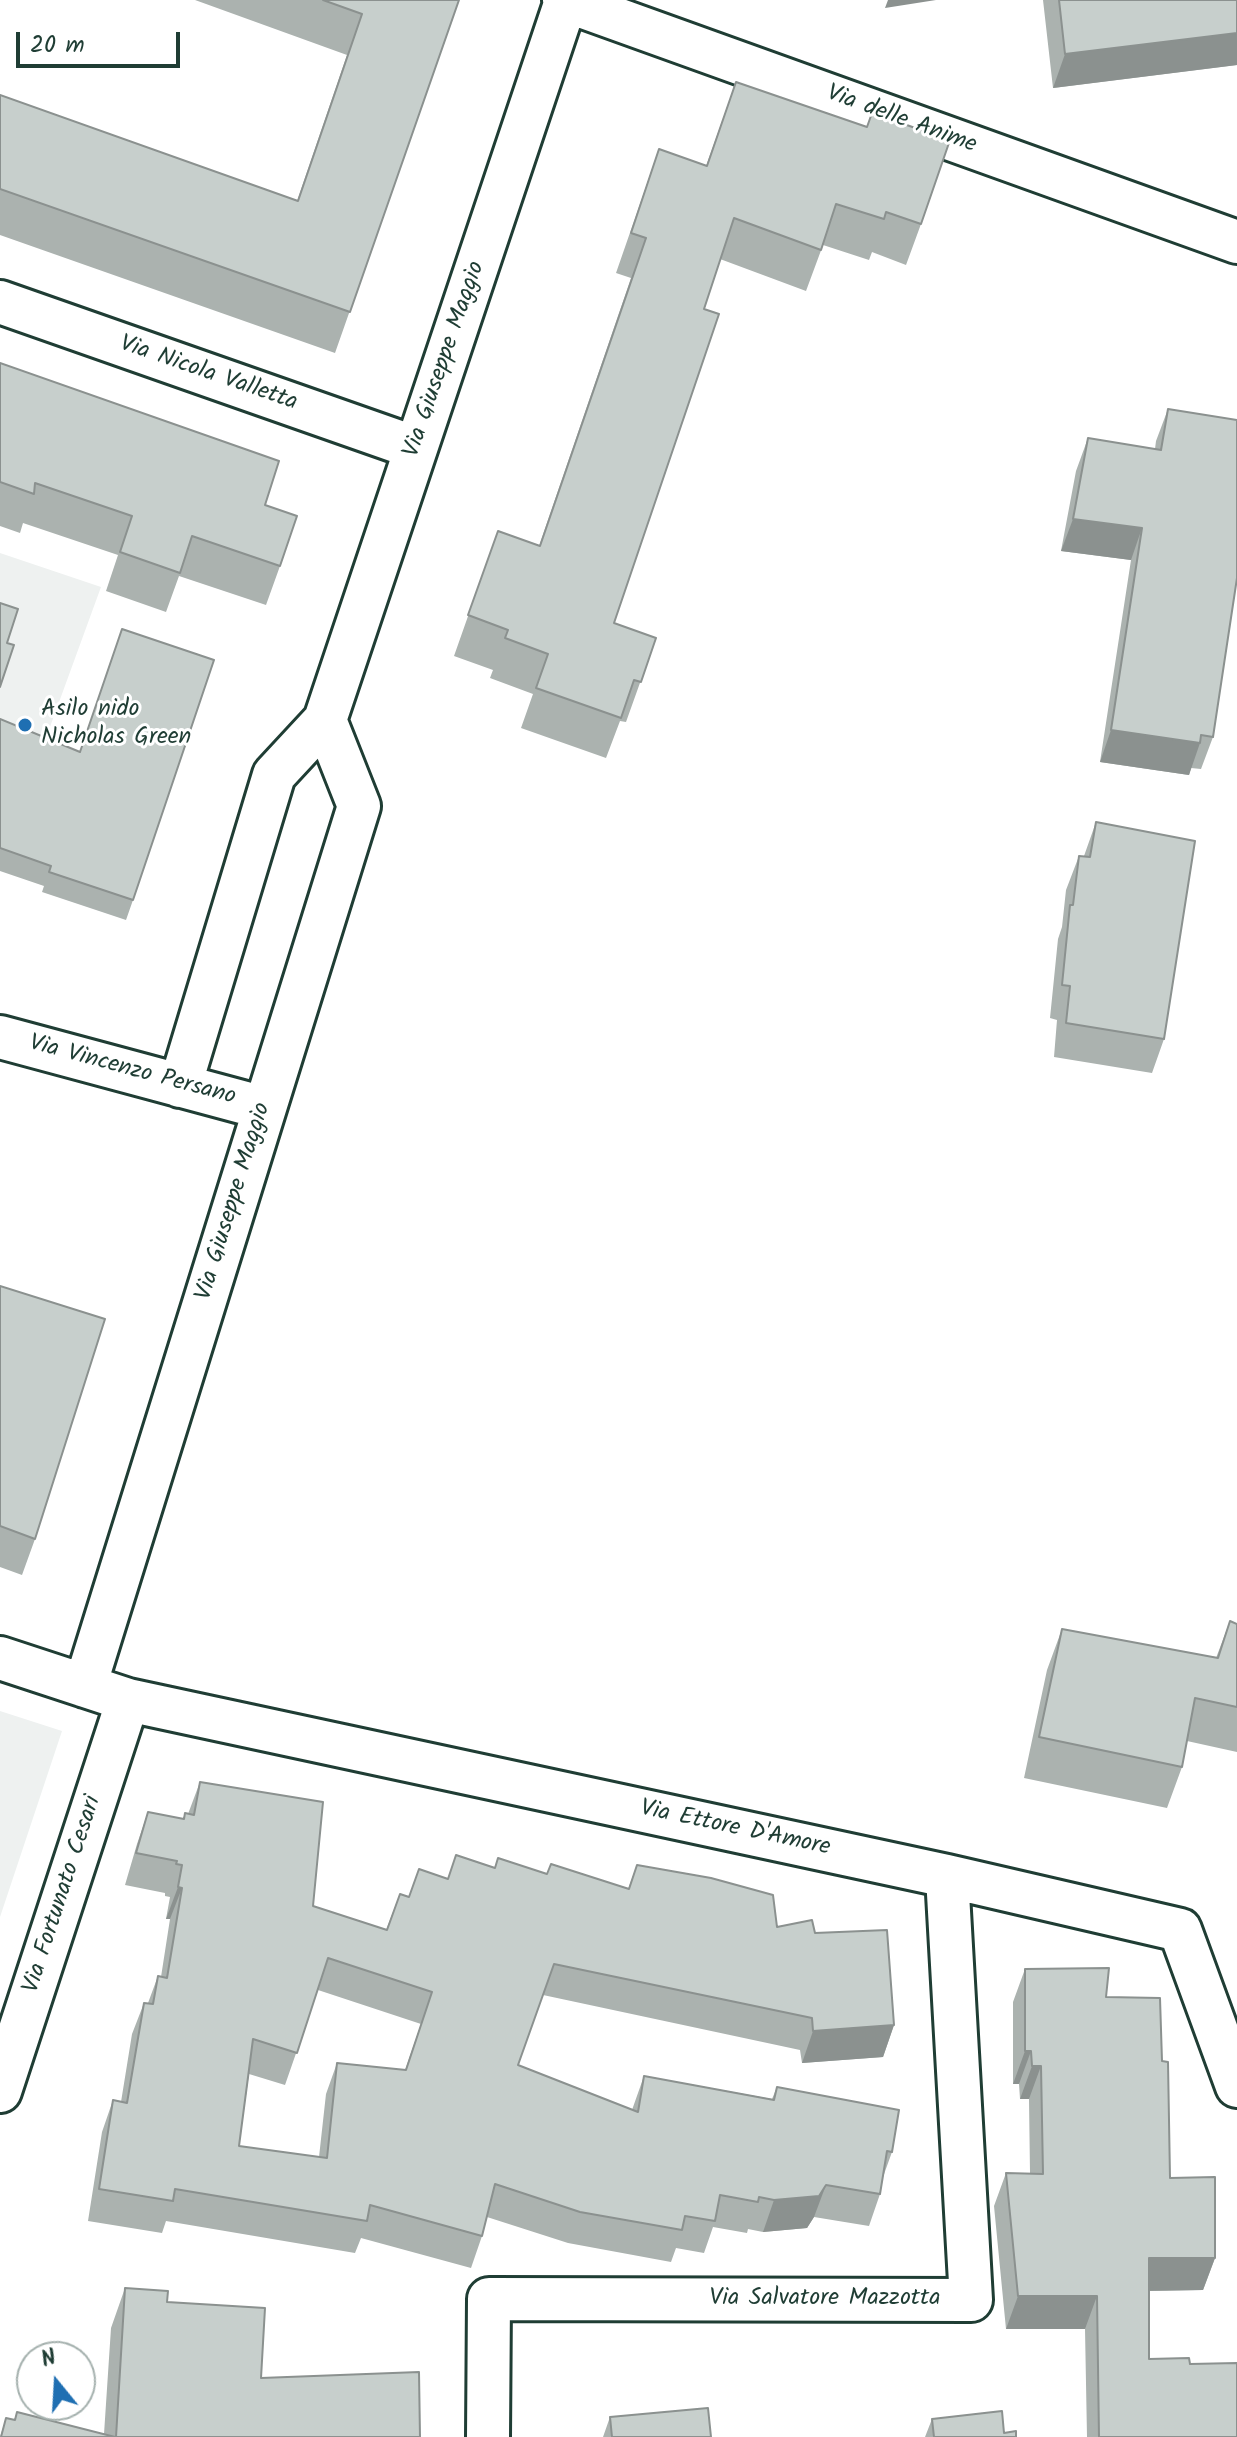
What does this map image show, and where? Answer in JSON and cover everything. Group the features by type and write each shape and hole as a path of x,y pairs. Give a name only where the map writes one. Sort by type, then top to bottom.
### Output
{"street":[{"name":"Via delle Anime","path":"565,0 1236,243"},
{"name":"Via Giuseppe Maggio","path":"180,1086 274,775 325,720 565,0"},
{"name":"Via Nicola Valletta","path":"0,302 416,448"},
{"name":"Via Giuseppe Maggio","path":"85,1686 359,806 325,720"},
{"name":"Via Vincenzo Persano","path":"0,1037 264,1108"},
{"name":"Via Ettore D'Amore","path":"0,1658 128,1700 947,1876 1180,1930 1237,2086"},
{"name":"Via Fortunato Cesari","path":"0,2091 128,1700"},
{"name":"Via Salvatore Mazzotta","path":"488,2437 489,2299 971,2300 947,1876"}],"shaded area":[{"name":"Asilo nido Nicholas Green","path":"0,553 101,587 0,864"},
{"path":"0,1711 62,1731 0,1917"}],"building":[{"path":"323,0 459,0 350,312 0,189 0,95 298,201 362,14"},
{"path":"1059,0 1237,0 1237,33 1065,54"},
{"path":"736,82 867,127 872,113 950,140 921,224 886,212 884,219 836,204 821,250 734,218 704,309 719,314 614,623 656,638 641,682 634,680 621,718 536,688 548,654 505,638 508,630 468,615 498,531 540,546 646,238 631,233 659,149 707,166"},
{"path":"0,363 279,461 265,505 297,516 280,566 192,536 180,573 120,552 132,516 35,483 34,494 0,482"},
{"path":"1168,409 1237,420 1237,578 1213,737 1201,735 1200,743 1111,730 1142,528 1073,519 1088,438 1161,450"},
{"path":"0,603 18,609 7,643 14,645 0,687"},
{"path":"122,629 214,660 133,900 49,872 51,866 0,848 0,719 80,752"},
{"path":"1096,822 1195,841 1164,1039 1066,1023 1070,986 1062,985 1070,905 1073,905 1079,856 1090,857"},
{"path":"0,1286 105,1319 35,1539 0,1526"},
{"path":"1230,1621 1237,1624 1237,1707 1195,1698 1182,1767 1039,1737 1062,1629 1218,1658"},
{"path":"200,1782 323,1802 313,1906 387,1930 400,1894 409,1897 419,1869 448,1879 456,1855 495,1868 498,1858 547,1874 551,1864 629,1889 637,1865 711,1878 773,1895 777,1927 812,1920 815,1933 887,1930 894,2025 813,2031 812,2018 554,1964 518,2065 638,2112 644,2076 774,2100 777,2087 899,2110 892,2152 887,2151 880,2194 826,2185 819,2196 774,2200 759,2197 758,2202 720,2195 715,2221 685,2216 682,2230 580,2212 495,2184 482,2236 370,2205 367,2221 175,2189 173,2201 99,2189 113,2100 127,2103 144,2003 153,2004 158,1976 167,1978 182,1888 178,1887 182,1865 176,1864 177,1861 136,1853 148,1812 184,1819 185,1813 194,1815","holes":["328,1958 432,1992 406,2070 337,2063 327,2158 239,2146 253,2039 297,2053"]},
{"path":"1109,1968 1106,1997 1160,1998 1162,2061 1168,2062 1170,2178 1215,2177 1215,2258 1149,2258 1149,2359 1189,2358 1190,2364 1237,2363 1237,2437 1099,2437 1097,2296 1018,2296 1006,2173 1043,2174 1041,2066 1032,2066 1031,2051 1025,2051 1025,1969"},
{"path":"125,2288 168,2291 167,2302 265,2308 261,2378 419,2372 420,2437 116,2437"},
{"path":"708,2408 711,2437 612,2437 610,2417"},
{"path":"1002,2411 1004,2433 1016,2431 1016,2437 934,2437 932,2419"},
{"path":"16,2416 16,2421 52,2421 115,2437 1,2437 6,2418 15,2420"}],"place":[{"name":"Asilo nido Nicholas Green","path":"25,725"}]}
